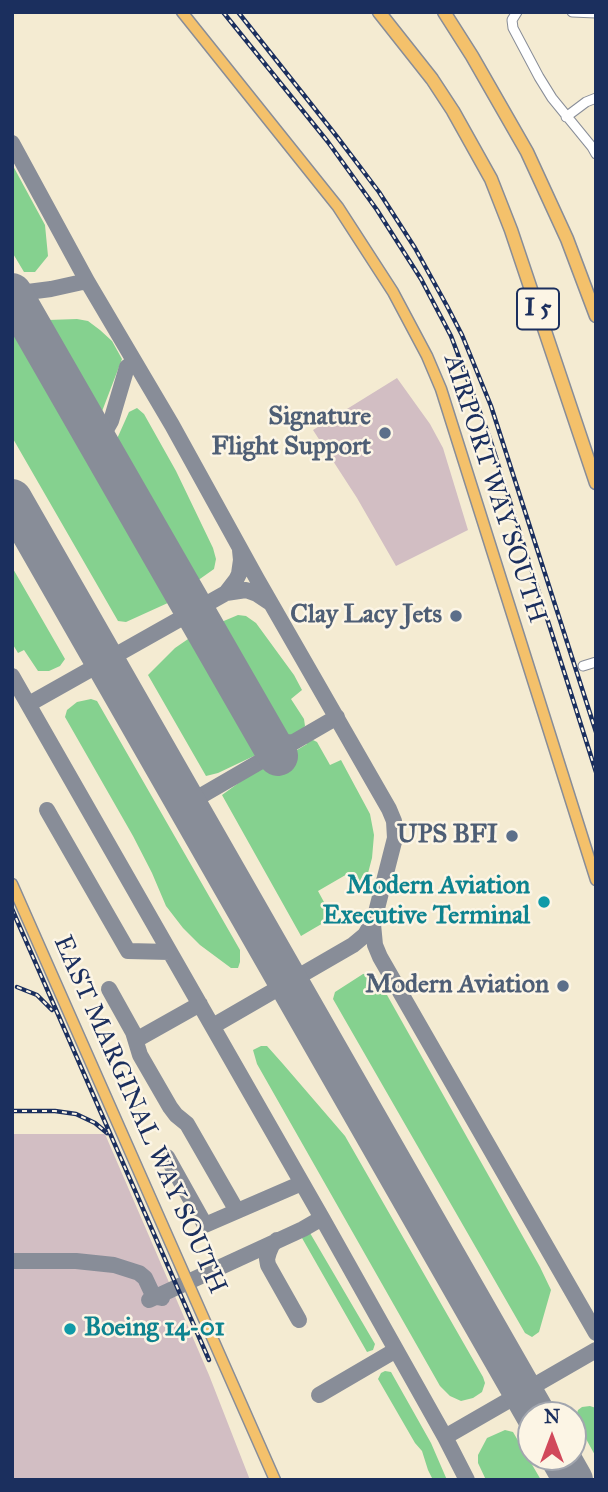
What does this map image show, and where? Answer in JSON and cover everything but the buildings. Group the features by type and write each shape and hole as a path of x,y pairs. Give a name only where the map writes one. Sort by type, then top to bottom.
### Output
{"highway":[{"name":"I 5","path":"379,12 432,79 470,139 491,179 596,483"},
{"name":"I 5","path":"444,12 472,55 527,152 567,239 596,316"}],"main road":[{"name":"AIRPORT WAY SOUTH","path":"182,12 338,207 393,292 427,356 444,399 596,880"},
{"name":"EAST MARGINAL WAY SOUTH","path":"12,884 275,1480"}],"street":[{"path":"572,12 596,13"},
{"path":"516,13 512,20 513,28 539,78 596,155"},
{"path":"566,117 596,98"},
{"path":"583,666 596,662"}],"shaded area":[{"path":"397,378 430,424 443,448 468,530 396,566 357,498 313,430"},
{"path":"12,1134 105,1134 209,1375 250,1480 12,1480"}],"green space":[{"path":"12,164 45,225 48,256 35,272 24,272 12,252"},
{"path":"48,320 88,321 100,330 112,341 122,359 101,414"},
{"path":"12,326 170,602 126,622 118,621 12,437"},
{"path":"137,408 144,414 176,471 213,548 216,559 214,569 197,581 116,441 129,412"},
{"path":"12,567 65,659 60,666 49,671 38,671 24,650 18,653 12,643"},
{"path":"238,615 246,616 256,623 302,690 291,699 304,719 305,726 286,738 219,623"},
{"path":"191,637 256,755 206,776 148,675 175,648"},
{"path":"91,699 97,701 240,950 238,968 231,968 200,945 166,906 133,836 65,717 67,710 77,702"},
{"path":"306,741 317,742 330,765 341,760 370,814 374,835 372,858 363,892 360,894 349,873 318,891 331,915 330,919 301,936 222,795 262,766 265,770 307,744"},
{"path":"372,973 378,979 551,1290 539,1332 532,1337 525,1333 333,999 335,992 363,974"},
{"path":"267,1046 345,1136 483,1377 485,1383 482,1392 473,1398 461,1401 450,1396 440,1386 257,1064 253,1050"},
{"path":"310,1233 375,1344 373,1350 367,1352 302,1238"},
{"path":"385,1371 391,1372 431,1443 447,1480 433,1480 422,1451 378,1379"},
{"path":"587,1406 596,1408 596,1457 587,1441"},
{"path":"505,1430 513,1432 517,1439 517,1471 536,1471 541,1480 486,1480 478,1463 478,1455 487,1438"}],"taxiway":[{"path":"12,143 87,281 172,425 389,809 394,821 395,838 373,924 375,945 596,1333"},
{"path":"12,294 87,281"},
{"path":"97,439 103,435 111,421 127,367 134,362"},
{"path":"29,704 226,593 239,574 240,550"},
{"path":"226,593 246,590 269,602"},
{"path":"12,676 322,1218 467,1480"},
{"path":"187,804 337,717"},
{"path":"264,732 278,743 293,742"},
{"path":"47,810 128,951 170,952"},
{"path":"213,1026 353,945 365,935 373,921"},
{"path":"109,989 133,1032 140,1055 170,1107 187,1124 237,1211"},
{"path":"136,1040 200,1004"},
{"path":"167,1157 205,1225 302,1183"},
{"path":"149,1300 322,1218"},
{"path":"277,1240 269,1252 268,1265 299,1320"},
{"path":"12,1261 76,1261 114,1265 139,1273 145,1278 153,1295 162,1298"},
{"path":"319,1395 396,1350"},
{"path":"445,1437 596,1350"}],"runway":[{"path":"12,293 278,756"},
{"path":"12,499 528,1401"},
{"path":"568,1471 573,1480"}],"railway":[{"path":"223,12 328,142 377,210 421,279 451,336 489,436 596,772"},
{"path":"238,12 379,192 415,248 462,335 491,406 596,732"},
{"path":"12,909 209,1360"},
{"path":"17,987 37,995 52,1010"},
{"path":"12,1111 76,1114 95,1123 107,1133"}],"place":[{"name":"Signature Flight Support","path":"385,433"},
{"name":"Clay Lacy Jets","path":"456,616"},
{"name":"UPS BFI","path":"512,836"},
{"name":"Modern Aviation Executive Terminal","path":"544,902"},
{"name":"Modern Aviation","path":"563,986"},
{"name":"Boeing 14-01","path":"70,1329"}]}
